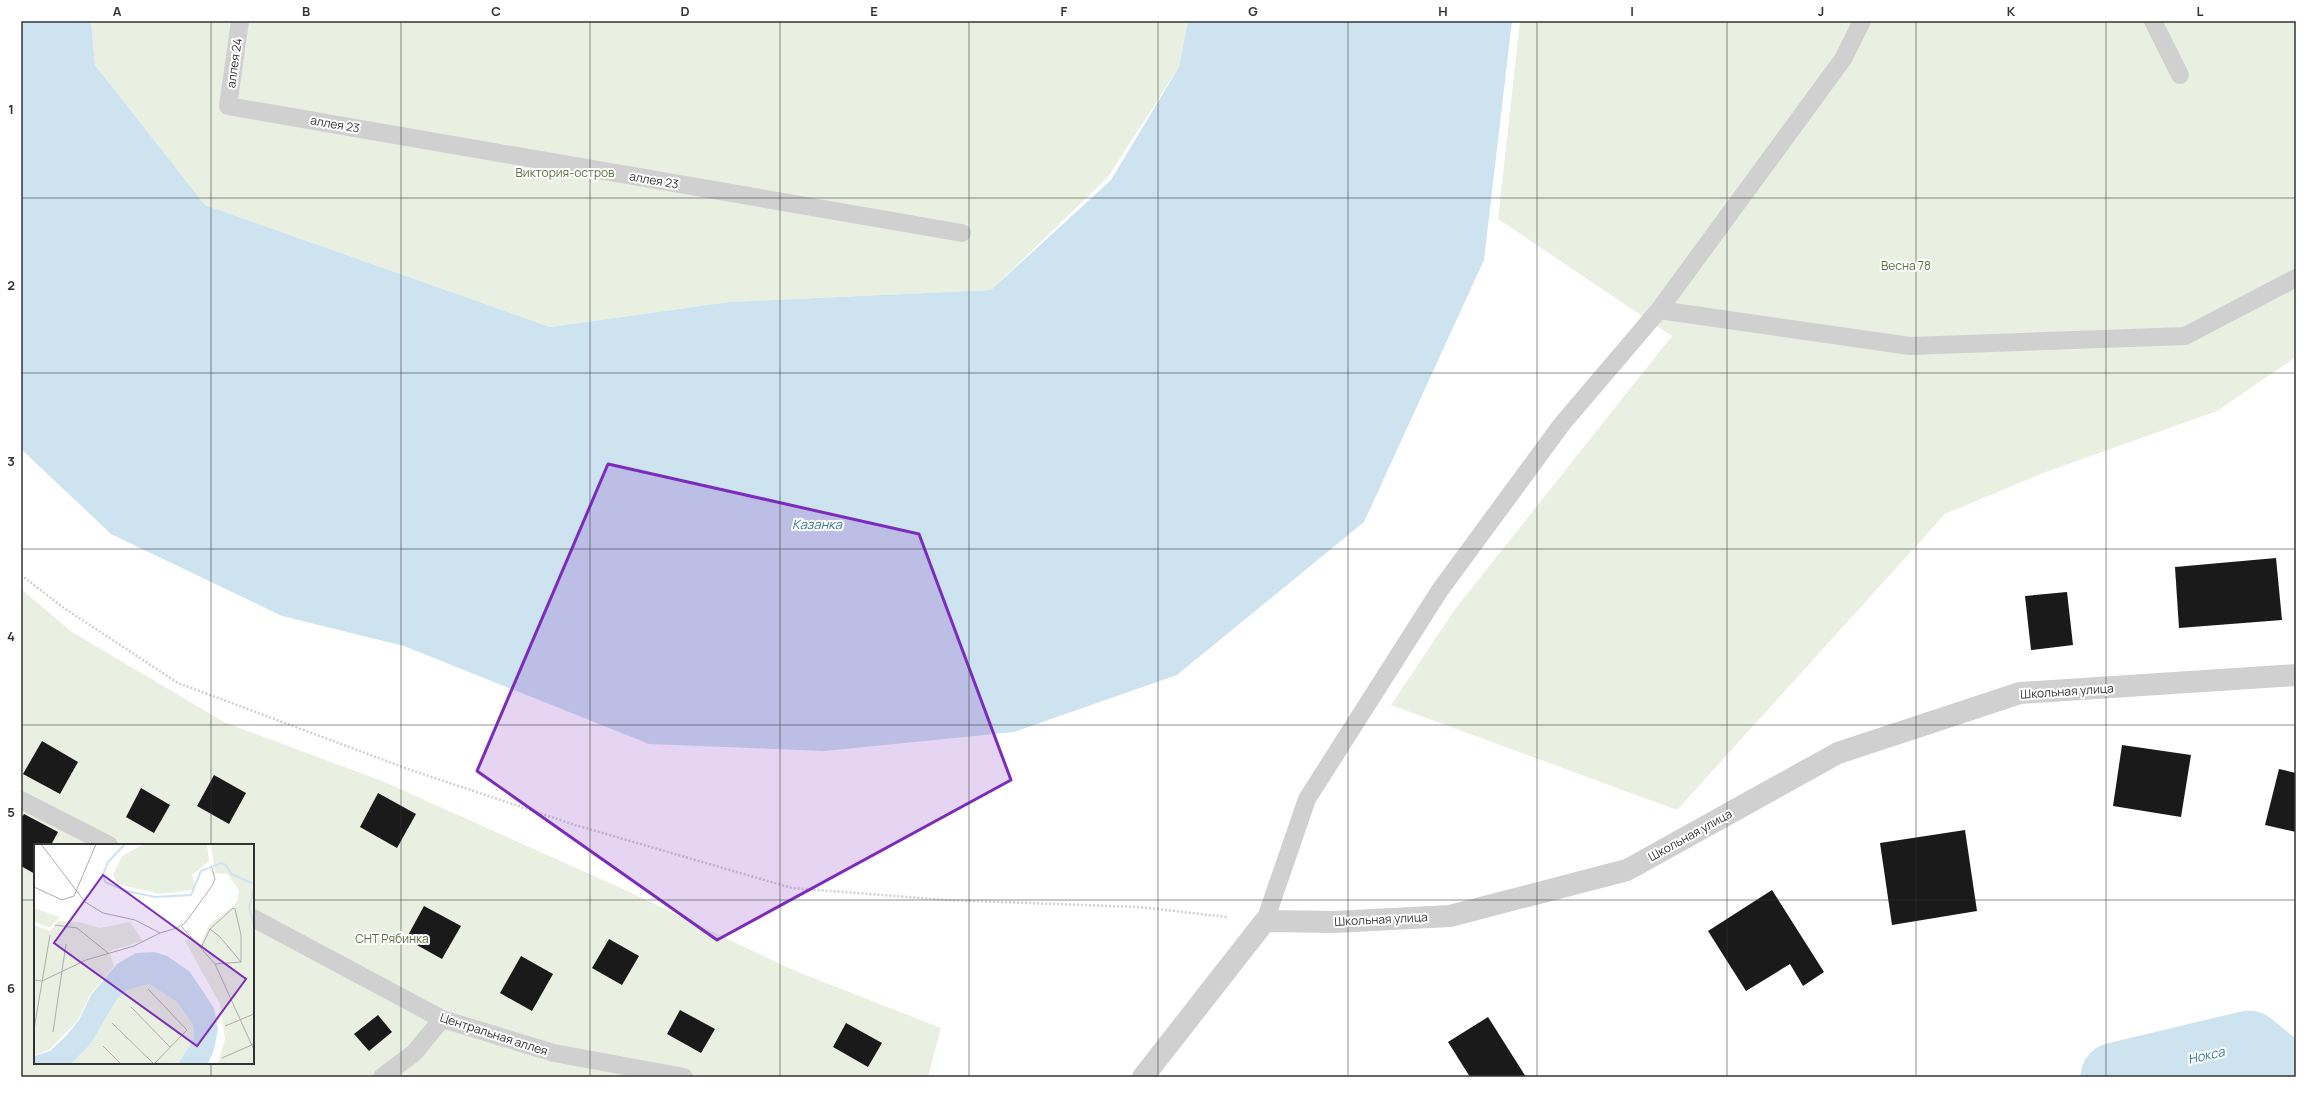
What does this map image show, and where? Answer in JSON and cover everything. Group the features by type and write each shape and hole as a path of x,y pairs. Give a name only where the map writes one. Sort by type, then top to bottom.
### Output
{"street":[{"name":"Школьная улица","path":"1265,922 1334,922 1450,916 1626,870 1838,753 2020,693 2296,675"},
{"path":"1143,1077 1265,922"}],"lane":[{"name":"аллея 24","path":"228,106 240,21"},
{"path":"1265,922 1307,798 1440,590 1562,424 1659,310 1842,59 1862,21"},
{"path":"2153,21 2180,75"},
{"name":"аллея 23","path":"228,106 962,233"},
{"path":"1659,310 1910,346 2185,336 2296,278"},
{"path":"21,800 108,844"},
{"name":"Центральная аллея","path":"254,919 442,1018 554,1053 684,1077"},
{"path":"382,1077 414,1053 442,1018"}],"path":[{"path":"21,575 64,608 178,683 408,769 560,821 792,888 946,900 1139,907 1265,922"}],"highlighted area":[{"path":"608,464 919,534 1011,780 717,940 477,771"}],"green space":[{"name":"Виктория-остров","path":"91,21 1188,21 1179,67 1108,177 991,290 729,302 550,327 205,205 95,65"},
{"name":"Весна 78","path":"1520,21 2296,21 2296,357 2217,411 2043,473 1945,514 1677,810 1391,705 1455,609 1672,336 1498,219"},
{"name":"СНТ Рябинка","path":"21,589 72,632 224,722 382,781 621,888 793,970 941,1028 928,1077 21,1077"}],"water":[{"name":"Казанка","path":"21,21 91,21 95,65 205,205 550,327 729,302 991,290 1111,180 1179,67 1188,21 1512,21 1484,260 1364,522 1177,675 1014,732 824,751 649,744 404,646 282,616 111,534 21,449"}],"building":[{"path":"2276,558 2282,620 2179,628 2175,567"},
{"path":"2067,592 2073,645 2031,650 2025,596"},
{"path":"42,741 78,762 60,794 23,774"},
{"path":"2122,745 2191,755 2181,817 2113,806"},
{"path":"2279,769 2296,773 2296,832 2265,825"},
{"path":"214,775 246,793 229,824 197,806"},
{"path":"141,788 170,805 154,833 126,817"},
{"path":"378,793 416,814 397,848 360,827"},
{"path":"24,814 58,832 52,844 34,844 34,873 21,866 21,819"},
{"path":"1965,830 1977,911 1892,925 1880,843"},
{"path":"1772,890 1824,972 1803,986 1790,964 1746,991 1708,931"},
{"path":"424,906 461,926 442,959 406,939"},
{"path":"609,939 639,956 622,985 592,968"},
{"path":"521,956 553,974 532,1011 500,993"},
{"path":"680,1010 715,1029 701,1053 667,1034"},
{"path":"378,1015 392,1032 369,1051 354,1034"},
{"path":"1488,1017 1526,1077 1470,1077 1448,1042"},
{"path":"846,1023 882,1043 868,1067 833,1047"}],"waterway":[{"name":"Нокса","path":"2115,1077 2249,1045 2288,1077"}]}
